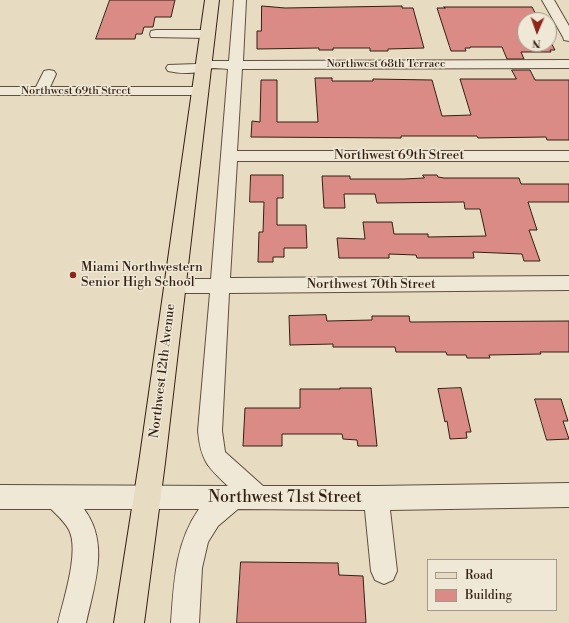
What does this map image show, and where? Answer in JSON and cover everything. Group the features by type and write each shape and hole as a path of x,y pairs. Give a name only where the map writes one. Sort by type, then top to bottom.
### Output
{"main road":[{"name":"Northwest 12th Avenue","path":"129,623 147,499 212,0"}],"street":[{"path":"185,623 191,557 194,544 209,517 245,498 212,449 210,431 240,0"},
{"path":"548,0 569,37"},
{"path":"156,34 207,34"},
{"name":"Northwest 68th Terrace","path":"173,68 236,64 569,64"},
{"path":"41,91 48,74"},
{"name":"Northwest 69th Street","path":"0,91 200,90"},
{"name":"Northwest 69th Street","path":"229,156 569,156"},
{"name":"Northwest 70th Street","path":"174,286 569,284"},
{"name":"Northwest 71st Street","path":"0,497 147,499 569,495"},
{"path":"57,498 73,516 81,528 86,542 86,556 72,623"},
{"path":"376,498 384,571"}],"building":[{"path":"110,0 175,0 171,17 155,17 153,27 144,27 142,34 136,34 135,39 96,39"},
{"path":"262,6 285,8 402,6 402,8 413,8 424,48 388,49 388,51 370,51 370,48 333,48 333,50 319,50 319,48 257,49 257,31 261,31"},
{"path":"444,7 532,7 535,12 517,12 517,52 521,52 524,59 507,59 502,47 470,47 465,48 466,51 451,51 437,8 445,8"},
{"path":"512,70 530,70 535,80 569,80 569,140 547,140 546,137 478,138 477,136 401,136 401,138 251,137 252,121 260,122 261,80 277,80 277,122 318,122 315,78 332,78 332,81 373,81 373,79 432,80 442,116 471,115 460,79 516,79"},
{"path":"251,175 283,175 283,198 277,198 277,225 306,225 307,248 284,248 284,257 273,257 273,262 258,262 259,232 263,232 264,202 250,202"},
{"path":"423,175 437,175 438,177 444,178 519,178 521,184 569,184 569,202 528,202 537,230 529,230 540,261 524,261 522,254 473,252 474,258 417,258 416,255 389,254 389,258 339,258 337,238 365,239 363,222 392,222 394,234 428,234 428,237 486,236 480,209 465,209 464,202 377,203 375,194 344,194 345,208 324,208 322,176 350,176 350,179 404,179 424,178"},
{"path":"326,315 327,321 372,320 372,316 409,316 410,322 569,321 569,352 489,355 490,358 467,358 466,355 447,355 446,352 396,352 395,347 333,347 333,344 290,345 289,316"},
{"path":"371,388 377,446 358,446 357,440 343,439 342,434 282,434 282,446 243,446 245,408 300,408 300,389"},
{"path":"461,388 471,432 466,432 467,438 450,439 447,421 445,422 438,389"},
{"path":"535,399 561,399 568,421 563,421 569,439 547,440"},
{"path":"241,562 338,563 339,575 363,576 366,623 237,623"}],"place":[{"name":"Miami Northwestern Senior High School","path":"73,275"}]}
